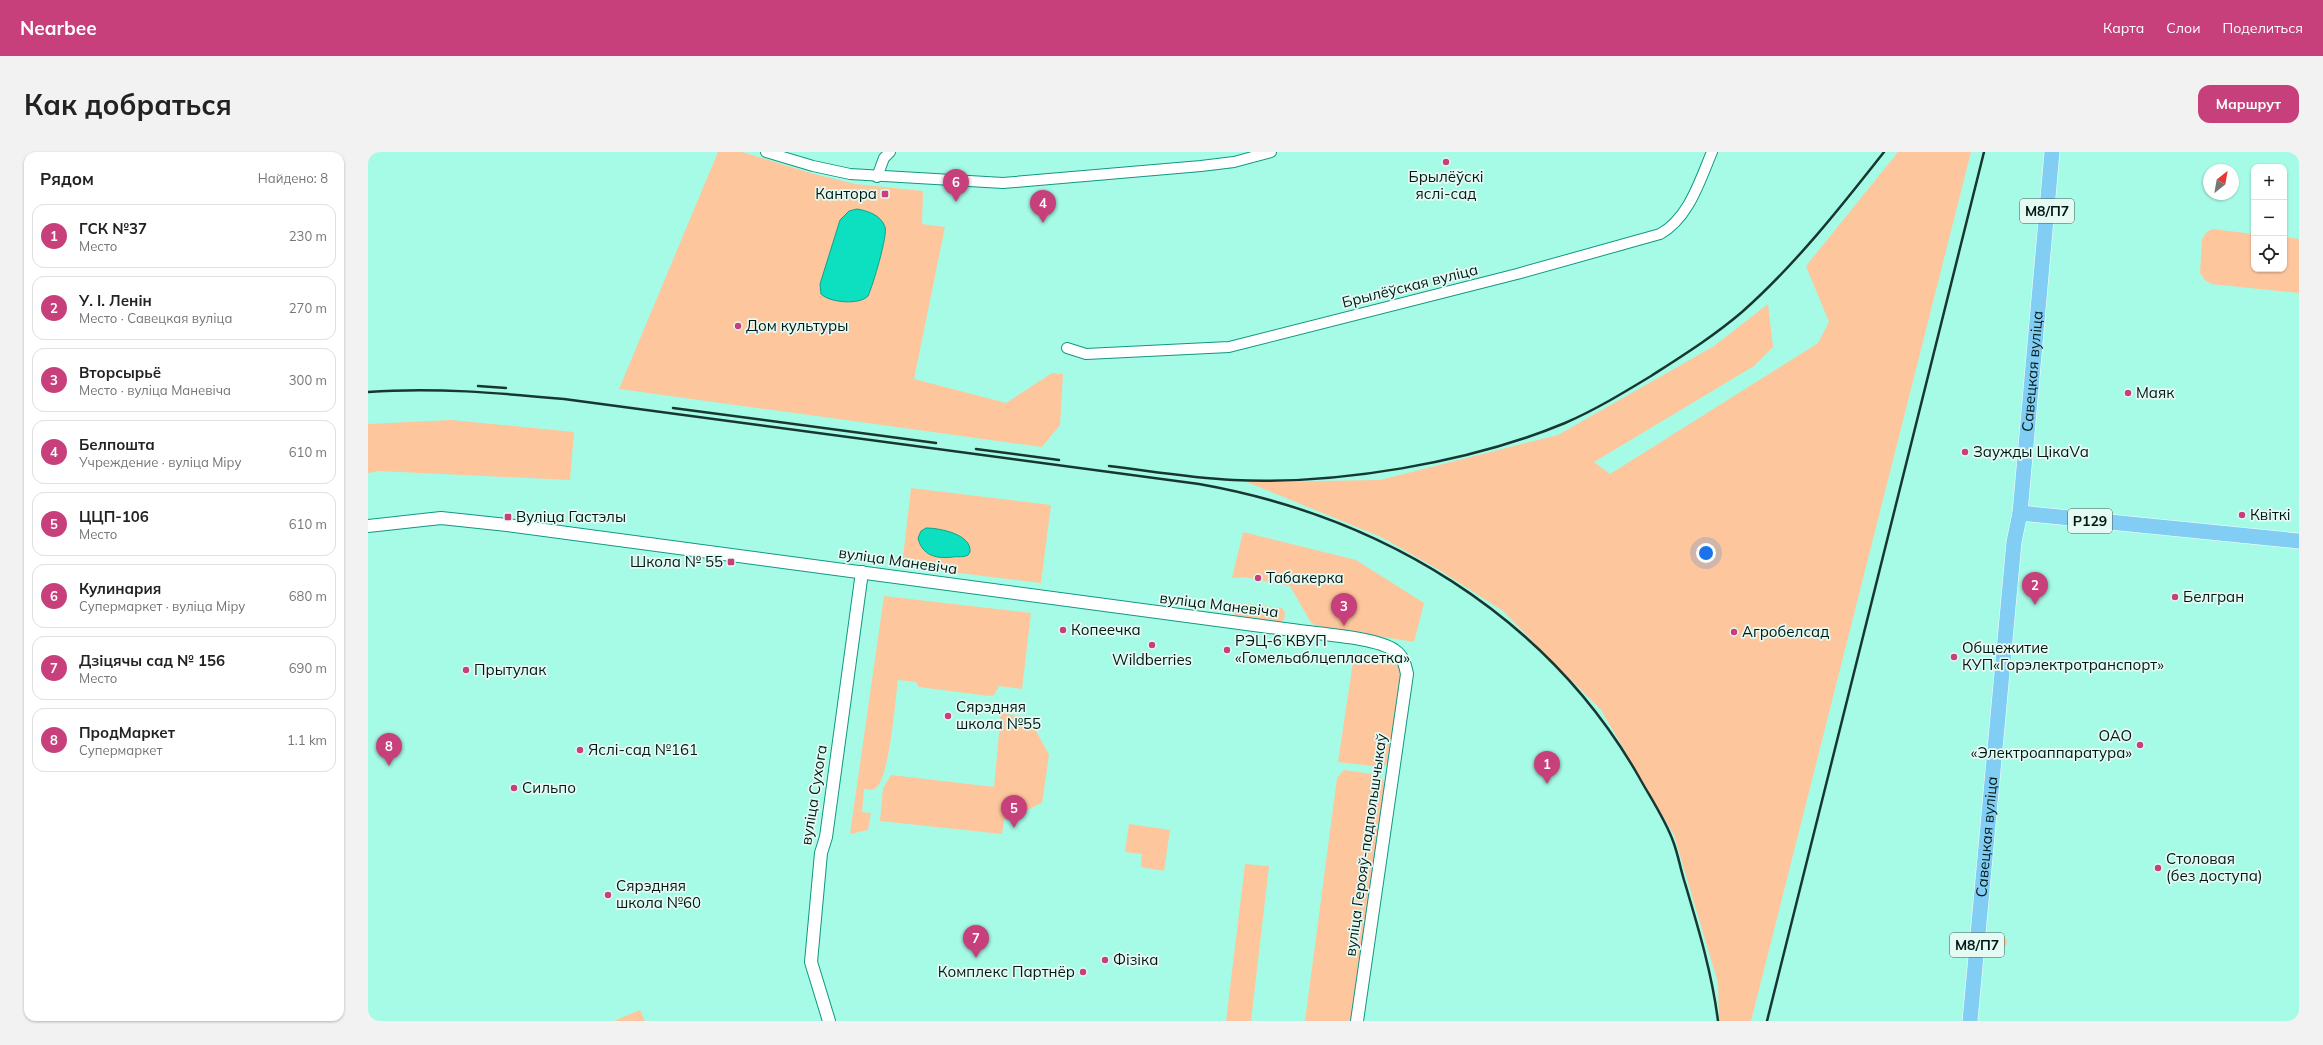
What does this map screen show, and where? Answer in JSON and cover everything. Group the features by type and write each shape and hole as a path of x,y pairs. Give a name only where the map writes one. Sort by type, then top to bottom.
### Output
{"main road":[{"name":"Савецкая вуліца","path":"1970,1021 1996,724 2014,542 2020,513 2052,152"},
{"name":"Р129","path":"2020,513 2299,541"}],"street":[{"path":"766,152 836,172 877,177 1003,183 1036,182 1201,166 1234,162 1271,152"},
{"path":"877,177 884,158 890,152"},
{"name":"Брылёўская вуліца","path":"1067,348 1086,354 1229,346 1517,274 1660,234 1675,222 1688,204 1712,152"},
{"name":"вуліца Маневіча","path":"368,526 425,519 450,519 862,572 1368,642 1393,649 1405,663 1407,674"},
{"name":"вуліца Сухога","path":"829,1021 811,962 821,853 826,837 862,572"},
{"name":"вуліца Герояў-падпольшчыкаў","path":"1357,1021 1407,674"}],"shaded area":[{"path":"718,152 742,152 814,174 855,184 923,191 922,224 945,227 914,379 1006,403 1052,373 1063,374 1060,425 1042,447 619,389"},
{"path":"1898,152 1971,152 1751,1021 1719,1021 1718,983 1674,835 1601,710 1503,611 1441,571 1381,537 1247,482 1380,480 1558,435 1714,346 1768,304 1773,347 1754,366 1594,462 1610,474 1818,343 1829,322 1806,266"},
{"path":"857,209 870,212 880,219 885,227 884,240 868,296 859,301 838,301 825,297 821,294 820,284 840,220 849,211"},
{"path":"2212,229 2251,234 2251,272 2287,272 2287,237 2299,239 2299,293 2211,284 2205,280 2200,273 2202,239 2206,233"},
{"path":"451,420 574,432 570,480 379,471 368,473 368,424"},
{"path":"911,488 1051,505 1041,583 902,566"},
{"path":"926,528 939,529 960,536 966,541 970,552 968,555 962,557 936,557 931,555 923,549 918,538 921,531"},
{"path":"1243,532 1356,560 1424,603 1414,642 1316,626 1310,621 1290,586 1244,577 1232,578"},
{"path":"884,596 1031,613 1022,689 999,686 994,695 989,696 919,687 916,682 898,680 891,737 885,769 881,781 876,788 872,790 864,789 862,812 871,813 868,830 850,834"},
{"path":"1237,603 1282,608 1285,613 1284,620 1279,623 1236,616 1232,612 1232,606"},
{"path":"1354,655 1381,657 1393,661 1401,670 1388,760 1386,765 1381,767 1338,762"},
{"path":"1001,713 1029,718 1049,755 1042,803 1020,813 1019,821 1004,819 1002,834 880,821 883,788 891,775 994,787"},
{"path":"1344,770 1379,775 1386,784 1351,1021 1305,1021 1337,778"},
{"path":"1129,824 1170,830 1164,871 1141,867 1142,854 1125,852"},
{"path":"1245,864 1269,866 1251,1021 1226,1021"},
{"path":"2000,937 2004,937 2006,938 2006,946 2000,947 1997,944 1997,940"},
{"path":"640,1010 645,1021 614,1021"}],"railway":[{"path":"1109,466 1186,476 1233,480 1273,481 1358,475 1445,460 1527,437 1565,423 1598,407 1651,376 1709,338 1742,312 1762,294 1799,255 1834,215 1884,152"},
{"path":"1767,1021 1984,152"},
{"path":"478,386 506,388"},
{"path":"368,392 442,390 564,399 1199,484 1266,499 1331,520 1393,548 1452,581 1507,621 1556,667 1601,719 1639,777 1662,816 1670,833 1704,950 1718,1021"},
{"path":"673,408 936,443"},
{"path":"976,449 1059,460"}],"place":[{"name":"Брылёўскі яслі-сад","path":"1446,162"},
{"name":"Кантора","path":"885,194"},
{"name":"Кулинария","path":"956,202"},
{"name":"Белпошта","path":"1043,223"},
{"name":"Дом культуры","path":"738,326"},
{"name":"Маяк","path":"2128,393"},
{"name":"Заужды ЦікаVа","path":"1965,452"},
{"name":"Квіткі","path":"2242,515"},
{"name":"Вуліца Гастэлы","path":"508,517"},
{"name":"Школа № 55","path":"731,562"},
{"name":"Табакерка","path":"1258,578"},
{"name":"Белгран","path":"2175,597"},
{"name":"У. І. Ленін","path":"2035,605"},
{"name":"Вторсырьё","path":"1344,626"},
{"name":"Копеечка","path":"1063,630"},
{"name":"Агробелсад","path":"1734,632"},
{"name":"Wildberries","path":"1152,645"},
{"name":"РЭЦ-6 КВУП «Гомельаблцепласетка»","path":"1227,650"},
{"name":"Общежитие КУП«Горэлектротранспорт»","path":"1954,657"},
{"name":"Прытулак","path":"466,670"},
{"name":"Сярэдняя школа №55","path":"948,716"},
{"name":"ОАО «Электроаппаратура»","path":"2140,745"},
{"name":"Яслі-сад №161","path":"580,750"},
{"name":"ПродМаркет","path":"389,766"},
{"name":"ГСК №37","path":"1547,784"},
{"name":"Сильпо","path":"514,788"},
{"name":"ЦЦП-106","path":"1014,828"},
{"name":"Столовая (без доступа)","path":"2158,868"},
{"name":"Сярэдняя школа №60","path":"608,895"},
{"name":"Дзіцячы сад № 156","path":"976,958"},
{"name":"Фізіка","path":"1105,960"},
{"name":"Комплекс Партнёр","path":"1083,972"}]}
